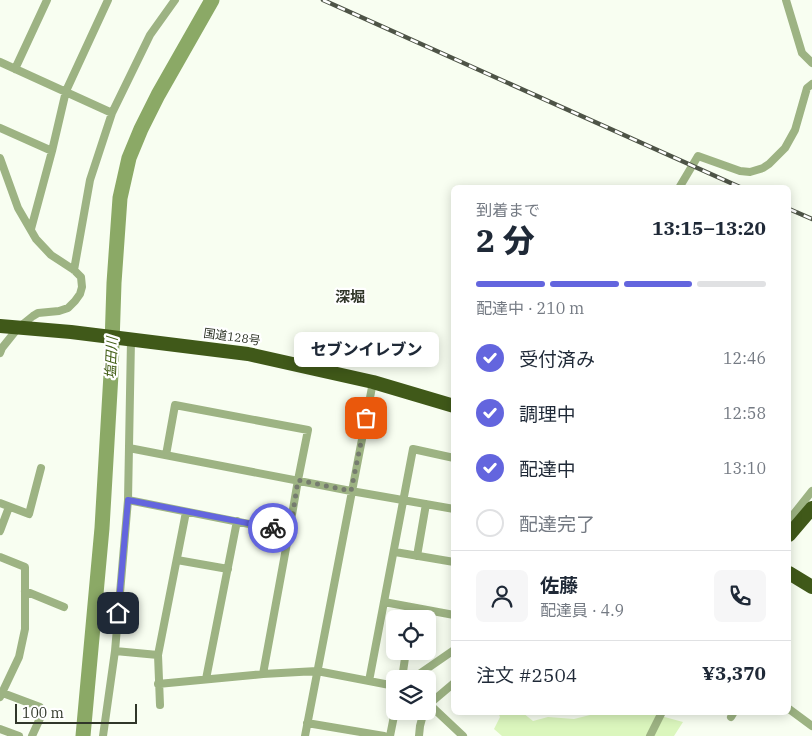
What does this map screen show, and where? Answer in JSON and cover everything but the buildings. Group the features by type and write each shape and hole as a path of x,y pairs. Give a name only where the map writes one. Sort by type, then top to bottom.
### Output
{"highway":[{"name":"国道128号","path":"0,326 71,332 248,354 373,382 451,405"},
{"path":"791,525 812,508"},
{"path":"791,575 812,587"}],"street":[{"path":"15,69 46,0"},
{"path":"31,229 66,91 108,0"},
{"path":"74,270 90,180 112,113 150,35 175,0"},
{"path":"786,0 802,53 812,63"},
{"path":"0,62 112,113"},
{"path":"681,185 698,156 740,171 750,172 769,164 785,148 795,130 807,88 812,84"},
{"path":"0,128 52,151"},
{"path":"0,158 18,208 36,239 51,256 74,270 81,277 82,287 80,294 68,308 38,313 18,328 0,353"},
{"path":"103,736 115,651 128,500 131,340"},
{"path":"305,736 373,382"},
{"path":"166,455 175,405 308,430 263,674"},
{"path":"130,448 451,508"},
{"path":"369,681 413,449 451,457"},
{"path":"0,503 29,514 41,468"},
{"path":"791,524 812,491"},
{"path":"128,500 290,532"},
{"path":"416,556 426,504"},
{"path":"0,531 9,507"},
{"path":"160,706 158,655 186,512"},
{"path":"206,679 237,521"},
{"path":"394,552 451,562"},
{"path":"0,557 25,567 25,629 19,657 1,694 40,707 42,714 32,736"},
{"path":"176,560 228,569"},
{"path":"25,590 64,607"},
{"path":"384,602 451,614"},
{"path":"115,651 158,655"},
{"path":"425,670 451,652"},
{"path":"158,684 263,674 317,672 386,684"},
{"path":"436,699 451,686"},
{"path":"791,710 812,726"},
{"path":"436,714 463,736"},
{"path":"650,736 660,715"},
{"path":"390,736 393,720"},
{"path":"419,736 422,720"},
{"path":"307,723 384,736"},
{"path":"0,729 19,736"}],"green space":[{"path":"499,715 526,715 533,721 548,717 574,719 590,715 657,715 683,722 674,736 502,736 494,729"}],"waterway":[{"name":"塩田川","path":"83,736 102,528 120,198 129,158 141,129 158,95 212,0"}],"railway":[{"path":"323,0 735,185"},
{"path":"791,210 812,219"}],"way so far":[{"path":"273,528 290,532 298,480 351,491 366,418"}],"place":[{"name":"セブンイレブン","path":"366,418"}],"district":[{"name":"深堀","path":"350,297"}],"route":[{"path":"118,613 128,500 273,528"}]}
